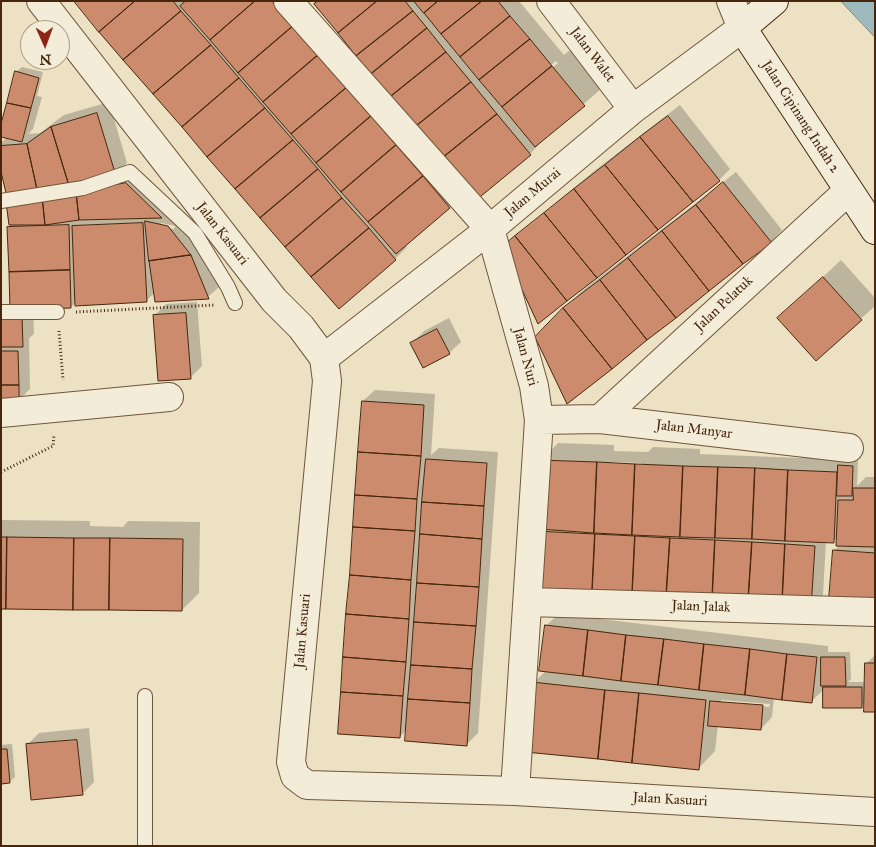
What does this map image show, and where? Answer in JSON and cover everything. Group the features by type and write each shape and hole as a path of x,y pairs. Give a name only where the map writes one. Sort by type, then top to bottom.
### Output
{"street":[{"name":"Jalan Kasuari","path":"41,1 274,300 301,326 324,358 327,381 291,762 295,776 307,785 515,791 875,812"},
{"name":"Jalan Nuri","path":"288,1 490,229 534,386 539,420 515,791"},
{"name":"Jalan Walet","path":"551,1 633,109"},
{"name":"Jalan Cipinang Indah 2","path":"731,1 742,28 875,230"},
{"name":"Jalan Murai","path":"324,358 490,229 633,109 742,28 774,1"},
{"name":"Jalan Pelatuk","path":"600,419 848,191"},
{"path":"1,412 169,397"},
{"name":"Jalan Manyar","path":"539,420 600,419 849,448"},
{"name":"Jalan Jalak","path":"528,602 875,612"}],"lane":[{"path":"1,201 83,188 130,172 195,232 228,286 235,304"},
{"path":"1,312 57,312"},
{"path":"144,846 145,696"}],"path":[{"path":"1,472 53,446 57,407 64,374 57,312 235,304"}],"water":[{"path":"841,1 875,1 875,37"}],"building":[{"path":"74,1 135,1 99,32"},
{"path":"135,1 173,1 181,11 123,60 99,32"},
{"path":"186,1 255,1 210,40 180,6"},
{"path":"255,1 272,1 293,26 238,73 210,40"},
{"path":"318,1 377,1 338,33 314,4"},
{"path":"377,1 405,1 413,11 356,56 338,33"},
{"path":"414,1 438,1 424,13"},
{"path":"438,1 482,1 441,34 424,13"},
{"path":"482,1 498,1 510,16 460,57 441,34"},
{"path":"181,11 211,45 153,94 123,60"},
{"path":"413,11 427,28 371,74 356,56"},
{"path":"510,16 530,39 479,80 460,57"},
{"path":"293,26 318,55 263,102 238,73"},
{"path":"427,28 446,52 390,97 371,74"},
{"path":"530,39 552,66 502,107 479,80"},
{"path":"211,45 239,78 182,127 153,94"},
{"path":"446,52 471,82 415,127 390,97"},
{"path":"318,55 346,88 291,134 263,102"},
{"path":"552,66 585,106 535,147 502,107"},
{"path":"15,71 39,78 31,108 7,103"},
{"path":"239,78 265,108 207,157 182,127"},
{"path":"471,82 497,114 441,159 415,127"},
{"path":"346,88 371,116 316,163 291,134"},
{"path":"7,103 31,108 22,142 1,137 1,124"},
{"path":"265,108 293,140 235,189 207,157"},
{"path":"97,113 116,176 70,189 51,127"},
{"path":"497,114 531,155 475,201 441,159"},
{"path":"371,116 396,145 341,192 316,163"},
{"path":"668,116 720,181 693,202 640,137"},
{"path":"51,127 70,189 38,194 27,144"},
{"path":"640,137 693,202 658,230 605,165"},
{"path":"293,140 318,169 260,218 235,189"},
{"path":"27,144 38,194 7,197 1,172 1,146"},
{"path":"396,145 423,176 368,222 341,192"},
{"path":"605,165 658,230 626,255 574,189"},
{"path":"318,169 342,198 285,247 260,218"},
{"path":"423,176 450,208 396,254 368,222"},
{"path":"723,182 772,243 743,264 696,205"},
{"path":"126,183 162,218 79,220 76,192"},
{"path":"574,189 626,255 597,278 544,213"},
{"path":"76,192 79,220 45,225 42,196"},
{"path":"42,196 45,225 9,225 6,202"},
{"path":"342,198 369,228 311,277 285,247"},
{"path":"696,205 743,264 709,291 662,231"},
{"path":"544,213 597,278 567,301 515,236"},
{"path":"145,221 168,226 191,255 149,261"},
{"path":"143,223 147,302 75,306 72,226"},
{"path":"69,225 70,270 9,272 7,227"},
{"path":"369,228 396,260 339,309 311,277"},
{"path":"662,231 709,291 676,318 628,258"},
{"path":"515,236 567,301 538,324 502,247"},
{"path":"191,255 209,299 155,302 149,261"},
{"path":"628,258 676,318 647,340 600,280"},
{"path":"70,270 71,308 10,310 9,272"},
{"path":"823,277 862,320 816,361 777,318"},
{"path":"600,280 647,340 612,369 563,308"},
{"path":"563,308 612,369 567,404 535,337"},
{"path":"186,313 191,379 158,381 153,315"},
{"path":"22,316 23,347 1,347 1,317"},
{"path":"437,329 450,354 423,368 410,343"},
{"path":"1,351 18,351 19,385 1,385"},
{"path":"1,385 19,385 19,402 1,403"},
{"path":"362,401 424,405 421,456 358,452"},
{"path":"358,452 421,456 417,499 355,495"},
{"path":"426,459 487,463 484,506 422,502"},
{"path":"539,460 597,462 594,533 539,529"},
{"path":"597,462 635,464 632,535 594,533"},
{"path":"635,464 683,466 680,537 632,535"},
{"path":"838,465 853,466 852,496 837,496"},
{"path":"683,466 718,467 715,538 680,537"},
{"path":"718,467 755,468 752,539 715,538"},
{"path":"755,468 788,470 785,541 752,539"},
{"path":"788,470 837,472 834,543 785,541"},
{"path":"853,488 875,488 875,547 836,546 838,500 853,500"},
{"path":"355,495 417,499 415,531 353,527"},
{"path":"422,502 484,506 482,539 420,534"},
{"path":"353,527 415,531 411,580 350,575"},
{"path":"535,531 595,534 592,595 533,592"},
{"path":"420,534 482,539 479,587 417,583"},
{"path":"595,534 635,536 632,598 592,595"},
{"path":"635,536 670,538 666,600 632,598"},
{"path":"1,537 7,537 6,609 1,609"},
{"path":"7,537 74,538 73,610 6,609"},
{"path":"74,538 110,538 109,610 73,610"},
{"path":"110,538 183,539 182,611 109,610"},
{"path":"670,538 715,540 712,603 666,600"},
{"path":"715,540 752,542 748,604 712,603"},
{"path":"752,542 785,544 782,606 748,604"},
{"path":"785,544 815,546 811,608 782,606"},
{"path":"833,550 875,553 875,602 829,599"},
{"path":"350,575 411,580 409,619 346,614"},
{"path":"417,583 479,587 476,626 414,622"},
{"path":"346,614 409,619 406,662 343,657"},
{"path":"414,622 476,626 472,669 411,665"},
{"path":"545,625 588,630 583,676 539,671"},
{"path":"588,630 626,635 621,681 583,676"},
{"path":"626,635 664,639 658,685 621,681"},
{"path":"664,639 704,644 699,690 658,685"},
{"path":"704,644 750,649 745,695 699,690"},
{"path":"750,649 787,654 782,700 745,695"},
{"path":"787,654 817,657 812,703 782,700"},
{"path":"343,657 406,662 403,696 341,692"},
{"path":"821,657 845,657 846,686 821,686"},
{"path":"865,663 875,663 875,712 864,712"},
{"path":"411,665 472,669 470,703 408,699"},
{"path":"532,682 605,690 598,759 525,752"},
{"path":"823,687 862,687 862,708 823,708"},
{"path":"605,690 639,693 632,763 598,759"},
{"path":"341,692 403,696 400,738 338,734"},
{"path":"639,693 706,700 699,770 632,763"},
{"path":"408,699 470,703 467,746 405,741"},
{"path":"710,701 763,705 761,730 708,726"},
{"path":"77,740 83,795 31,800 26,744"},
{"path":"1,749 7,749 10,783 1,784"}]}
